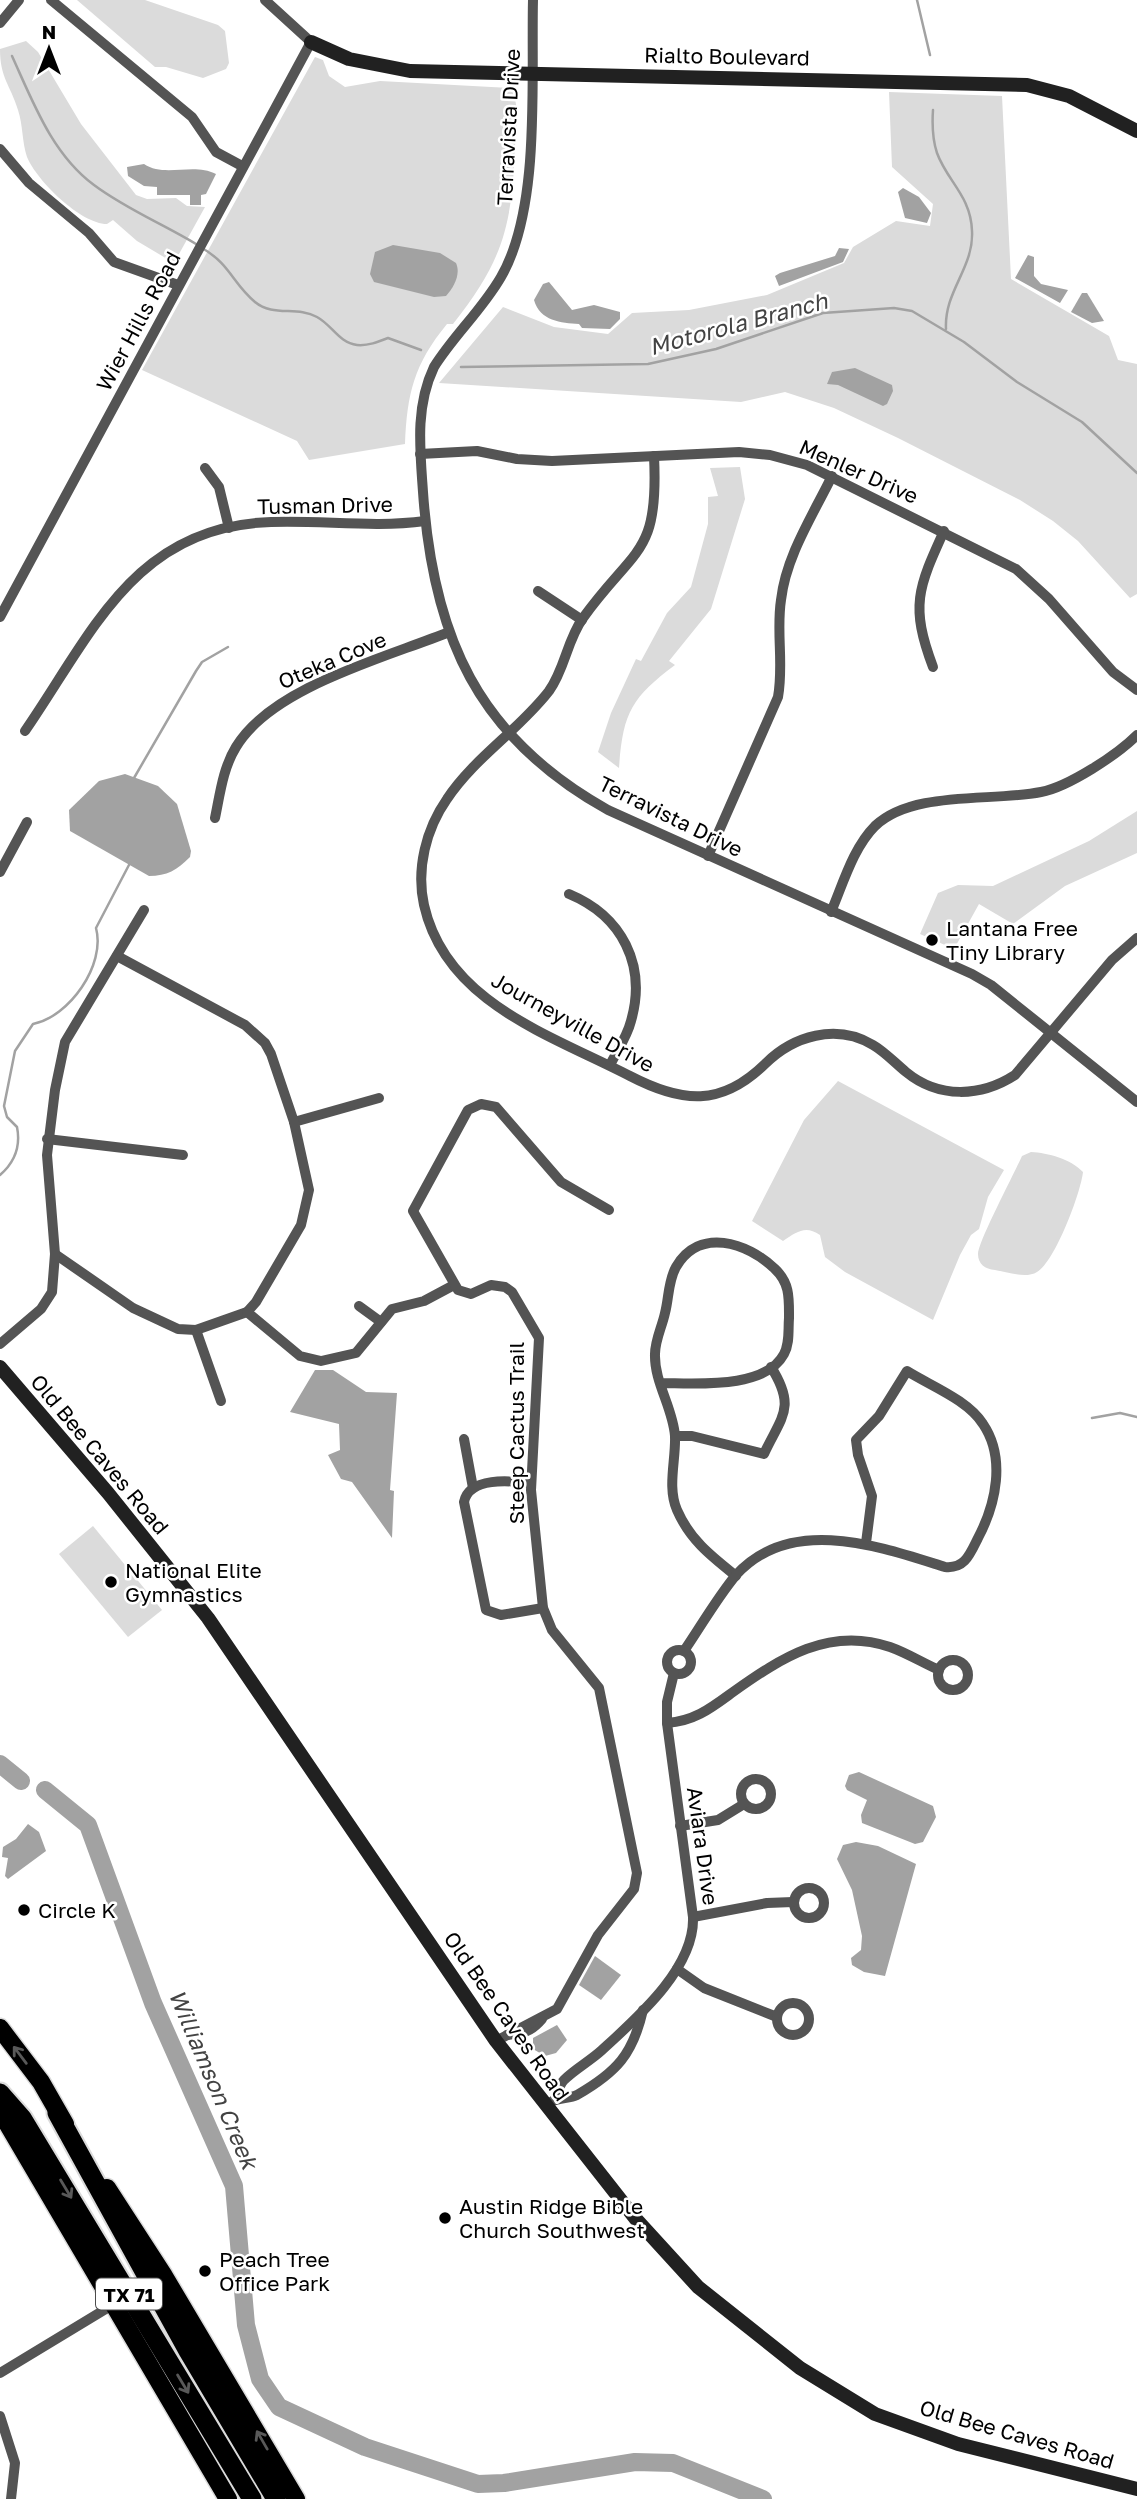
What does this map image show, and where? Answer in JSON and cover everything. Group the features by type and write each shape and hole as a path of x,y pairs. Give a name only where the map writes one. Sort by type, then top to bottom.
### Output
{"highway":[{"name":"TX 71","path":"0,2093 22,2118 252,2499"},
{"name":"TX 71","path":"57,2113 188,2351 276,2499"}],"main road":[{"name":"TX 71","path":"0,2028 41,2082 57,2113 157,2265 296,2499"},
{"path":"0,2111 228,2499"}],"street":[{"path":"0,23 19,0"},
{"path":"51,0 192,117 216,152 242,166"},
{"path":"265,0 310,42"},
{"name":"Terravista Drive","path":"533,0 528,188 522,226 501,277 441,355 427,382 420,415 420,454 431,572 449,632 467,671 509,732 550,772 593,802 972,974 1137,1102"},
{"name":"Wier Hills Road","path":"0,617 310,42"},
{"name":"Rialto Boulevard","path":"310,42 349,59 390,69 1027,85 1069,96 1137,131"},
{"path":"0,149 29,183 89,233 114,262 178,285"},
{"name":"Menler Drive","path":"420,454 477,451 532,461 754,453 799,463 832,476 1016,569 1049,599 1113,672 1137,690"},
{"name":"Journeyville Drive","path":"654,456 655,500 646,539 635,558 582,620 554,683 457,785 431,828 423,859 422,885 431,931 448,963 476,992 522,1021 655,1088 679,1096 709,1097 747,1080 785,1047 814,1035 833,1034 869,1042 907,1073 930,1087 969,1093 994,1087 1015,1075 1112,960 1137,938"},
{"path":"205,468 219,487 229,528"},
{"path":"708,856 778,697 782,670 779,614 783,584 832,476"},
{"name":"Tusman Drive","path":"25,731 104,610 131,579 166,553 204,535 270,522 357,525 425,521"},
{"path":"933,667 921,635 919,600 924,575 944,531"},
{"path":"538,591 582,620"},
{"name":"Oteka Cove","path":"215,818 221,784 230,757 263,714 302,690 449,632"},
{"path":"831,912 857,850 885,817 918,804 1042,792 1073,778 1137,735"},
{"path":"0,872 27,822"},
{"path":"569,894 589,902 608,918 624,941 634,967 635,1006 630,1025 610,1065"},
{"path":"0,1344 49,1299 54,1285 55,1254 47,1172 47,1139 65,1042 144,910"},
{"path":"55,1254 133,1308 178,1329 196,1330 247,1311 300,1225 309,1198 307,1170 294,1122 271,1054 256,1034 198,998 117,956"},
{"path":"294,1122 379,1098"},
{"path":"247,1311 300,1356 314,1361 356,1353 397,1306 424,1301 454,1285 413,1211 458,1127 475,1104 495,1107 561,1182 609,1210"},
{"path":"47,1139 183,1155"},
{"path":"660,1383 726,1383 759,1374 782,1358 788,1343 789,1298 785,1281 772,1266 725,1242 706,1242 685,1255 673,1274 656,1347 656,1371 675,1436 673,1492 676,1507 692,1538 736,1576"},
{"name":"Steep Cactus Trail","path":"454,1285 466,1294 491,1285 508,1289 539,1338 531,1483 543,1608 552,1630 599,1688 638,1873 634,1889 598,1935 562,2003 534,2029 524,2034 501,2038"},
{"path":"359,1306 381,1322"},
{"path":"196,1330 221,1401"},
{"name":"Old Bee Caves Road","path":"0,1367 108,1493 208,1618 501,2038 635,2218 698,2287 800,2368 875,2414 958,2444 1137,2489"},
{"path":"675,1436 692,1436 764,1454 780,1426 785,1400 771,1367"},
{"name":"Aviara Drive","path":"549,2103 563,2081 593,2059 643,2010 677,1969 693,1936 693,1917 667,1723 667,1702 674,1673 685,1673 692,1665 689,1654 684,1651 736,1576 756,1559 792,1544 815,1540 866,1543 945,1567 958,1567 967,1560 990,1514 995,1481 992,1443 976,1415 907,1371 879,1416 856,1440 858,1455 872,1496 866,1543"},
{"path":"464,1439 473,1488 464,1502 485,1608 492,1614 501,1615 543,1608"},
{"path":"473,1488 507,1481 531,1483"},
{"path":"667,1723 686,1722 699,1716 778,1660 804,1648 828,1642 854,1640 880,1644 939,1670"},
{"path":"680,1826 718,1820 744,1804"},
{"path":"693,1917 767,1903 793,1902"},
{"path":"677,1969 704,1988 778,2017"},
{"name":"Aviara Drive","path":"549,2103 578,2094 624,2059 634,2044 643,2010"},
{"path":"593,2059 606,2073"},
{"path":"0,2373 114,2304"},
{"path":"0,2416 15,2463 12,2499"}],"shaded area":[{"path":"77,0 145,0 218,25 225,31 229,63 226,69 203,78 166,67 155,67"},
{"path":"26,41 38,52 81,124 136,195 147,199 176,198 187,206 205,207 174,263 137,241 113,220 107,224 97,222 73,209 50,189 32,167 25,151 18,110 0,59 0,49"},
{"path":"315,57 323,60 329,76 345,87 380,81 511,88 517,117 511,199 502,241 494,261 470,302 453,324 447,324 420,366 410,395 405,444 309,460 297,441 142,370"},
{"path":"889,92 1002,96 1011,279 1109,336 1118,360 1137,364 1137,594 1130,598 1078,541 1020,500 834,408 785,392 741,402 439,383 503,307 554,327 608,334 632,313 689,310 767,295 844,263 853,247 896,221 930,226 933,204 892,167"},
{"path":"144,164 161,170 198,169 216,174 206,194 201,195 201,205 190,205 190,195 157,195 157,187 144,186 128,176 127,167"},
{"path":"903,188 919,197 931,213 927,223 905,218 898,192"},
{"path":"393,245 440,253 456,263 458,272 452,289 446,296 434,297 374,282 370,274 375,252"},
{"path":"839,248 849,249 843,262 779,286 775,276 835,256"},
{"path":"1028,255 1034,257 1034,276 1041,284 1068,290 1060,303 1015,278"},
{"path":"549,282 572,310 594,305 620,312 620,319 610,329 582,328 579,324 558,322 546,317 534,300 543,284"},
{"path":"1082,293 1087,293 1104,321 1092,323 1071,312"},
{"path":"855,368 892,385 893,391 887,404 883,406 838,385 827,384 832,372"},
{"path":"740,467 745,499 711,609 669,661 675,665 648,687 632,708 623,733 619,768 598,752 611,713 636,659 641,661 667,613 691,587 708,524 708,497 718,496 710,468"},
{"path":"125,774 158,786 177,804 191,851 190,857 171,871 149,876 70,831 69,810 99,781"},
{"path":"1137,811 1137,853 1065,886 1013,924 979,904 954,949 920,934 938,893 958,885 993,886 1089,841"},
{"path":"838,1081 1004,1170 988,1197 979,1229 971,1235 960,1255 933,1320 845,1272 825,1257 820,1235 815,1232 801,1231 783,1241 752,1221 804,1120"},
{"path":"1031,1152 1059,1158 1083,1172 1072,1210 1052,1255 1037,1272 1022,1275 988,1268 979,1261 980,1247 1022,1156"},
{"path":"315,1370 333,1370 366,1392 397,1393 390,1490 394,1491 392,1538 352,1482 341,1479 328,1455 340,1450 339,1424 290,1412"},
{"name":"National Elite Gymnastics","path":"93,1526 162,1610 128,1637 59,1554"},
{"path":"859,1772 933,1806 936,1817 923,1842 915,1844 862,1823 861,1815 867,1800 847,1790 845,1786 849,1775"},
{"path":"28,1824 39,1832 46,1851 8,1879 5,1876 8,1858 2,1857 3,1847 16,1839"},
{"path":"856,1842 878,1846 916,1864 885,1976 864,1972 852,1965 851,1958 861,1950 862,1936 852,1890 837,1859 843,1845"},
{"path":"595,1956 621,1975 601,2000 579,1985"},
{"path":"557,2025 567,2040 556,2053 545,2056 533,2049 533,2038"}],"waterway":[{"path":"917,0 930,55"},
{"name":"Motorola Branch","path":"12,56 45,126 66,158 79,172 119,202 196,244"},
{"path":"933,110 937,153 968,208 972,231 968,257 950,303 946,329"},
{"name":"Motorola Branch","path":"202,248 219,261 248,295 262,306 317,317 351,344 365,345 388,338 421,350"},
{"name":"Motorola Branch","path":"461,367 648,364 716,349 823,313 894,308 912,311 964,342 1017,382 1082,422 1137,473"},
{"path":"134,778 202,662 228,647"},
{"path":"0,1175 10,1165 18,1141 17,1127 7,1117 4,1106 15,1051 33,1024 59,1011 82,987 95,958 98,942 96,928 130,863"},
{"path":"1092,1418 1120,1413 1137,1417"},
{"name":"Williamson Creek","path":"0,1764 21,1781"},
{"name":"Williamson Creek","path":"45,1790 88,1825 153,2003 234,2186 246,2325 260,2379 279,2407 365,2447 478,2484 504,2483 635,2462 673,2463 763,2499"}],"place":[{"name":"Lantana Free Tiny Library","path":"932,940"},
{"name":"National Elite Gymnastics","path":"111,1582"},
{"name":"Circle K","path":"24,1910"},
{"name":"Austin Ridge Bible Church Southwest","path":"445,2218"},
{"name":"Peach Tree Office Park","path":"205,2271"}]}
